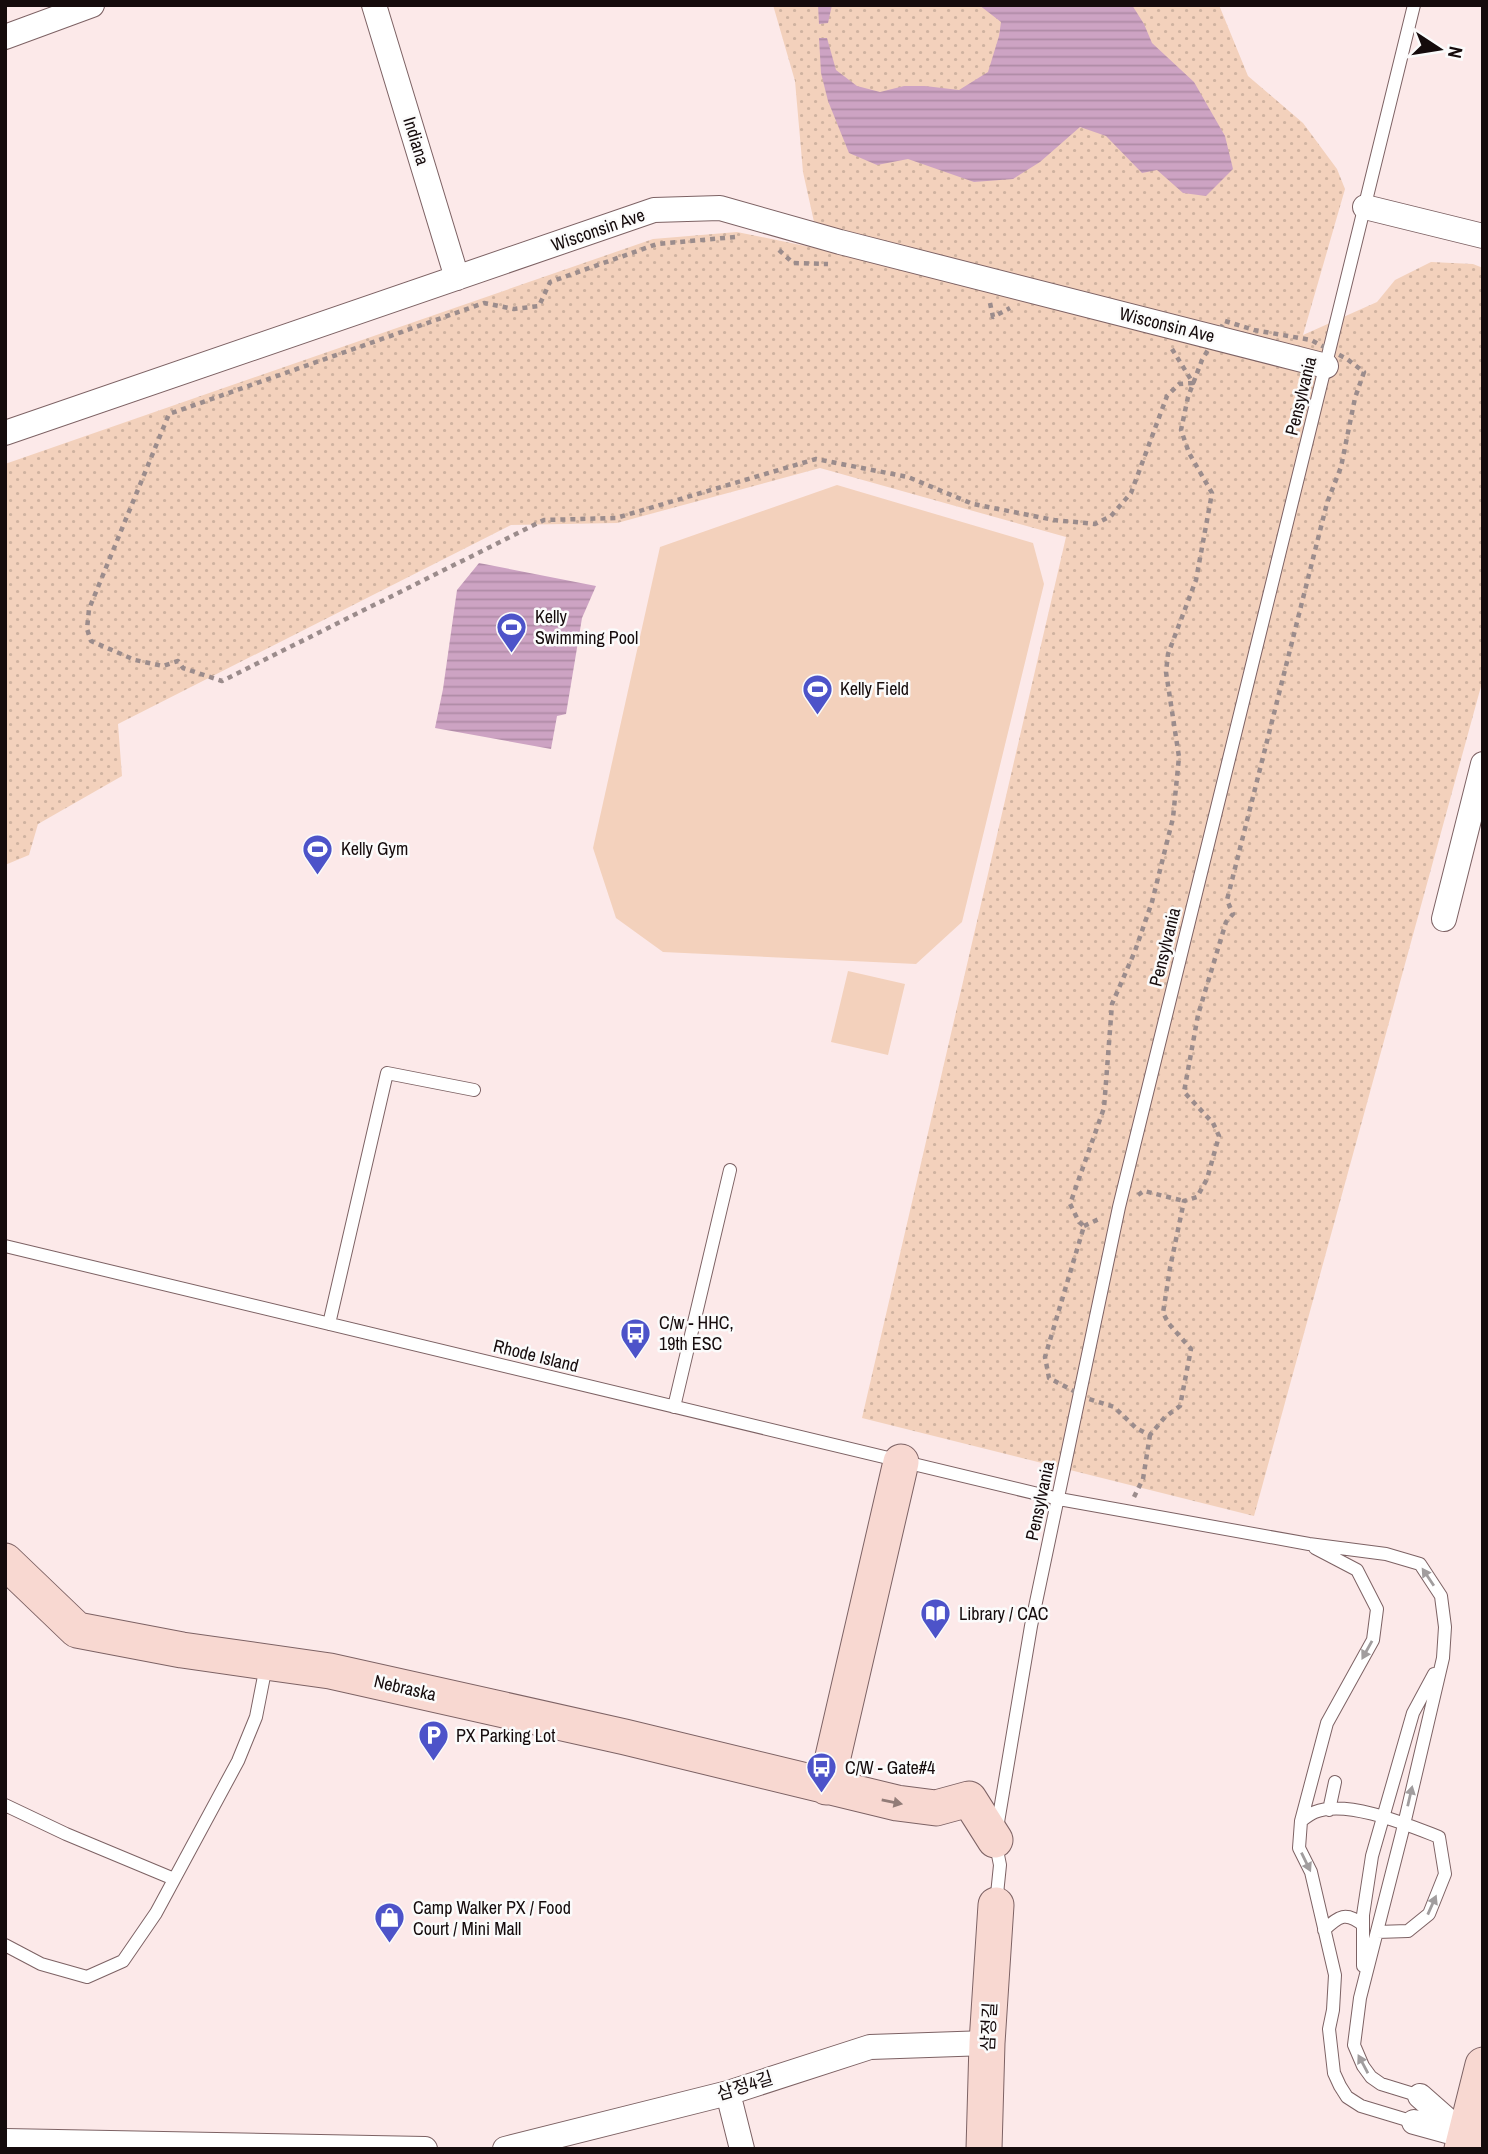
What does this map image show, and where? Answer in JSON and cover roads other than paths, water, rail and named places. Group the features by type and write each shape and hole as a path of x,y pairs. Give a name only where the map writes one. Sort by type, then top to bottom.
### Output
{"street":[{"path":"5,37 92,5"},
{"name":"Indiana","path":"374,5 457,278"},
{"name":"Wisconsin Ave","path":"5,433 654,210 720,208 840,242 1326,366"},
{"path":"1365,208 1483,236"},
{"path":"1444,919 1483,764"},
{"path":"826,1787 901,1462"},
{"name":"Nebraska","path":"5,1561 77,1630 182,1650 330,1671 625,1737 897,1803 936,1808 969,1799 995,1840"},
{"name":"삼정길","path":"984,2149 987,2043 996,1905"},
{"name":"삼정4길","path":"505,2149 728,2093 870,2047 987,2043"},
{"path":"1470,2142 1483,2065"},
{"path":"728,2093 741,2149"},
{"path":"1420,2096 1470,2142"},
{"path":"1414,2122 1470,2142"},
{"path":"5,2141 425,2149"}],"lane":[{"name":"Pensylvania","path":"996,1905 1000,1865 995,1840 1031,1626 1119,1207 1414,5"},
{"path":"329,1324 387,1073 474,1090"},
{"path":"674,1407 730,1170"},
{"name":"Rhode Island","path":"5,1246 1059,1499 1308,1544 1386,1554 1420,1564 1441,1596 1445,1627 1443,1658 1363,1987"},
{"path":"1308,1544 1357,1570 1377,1609 1373,1640 1327,1723 1301,1821 1299,1848 1311,1872 1335,1975 1329,2029 1334,2073 1348,2097 1361,2106 1414,2122"},
{"path":"1420,2096 1381,2084 1371,2077 1354,2045 1363,1987 1363,1915 1372,1856 1413,1713 1443,1658"},
{"path":"5,1945 41,1964 87,1977 123,1962 156,1913 238,1761 256,1717 267,1662"},
{"path":"1329,1810 1335,1782"},
{"path":"5,1805 174,1879"},
{"path":"1301,1821 1316,1811 1340,1809 1384,1815 1439,1836 1445,1874 1429,1914 1408,1931 1377,1932"},
{"path":"1324,1930 1337,1918 1343,1917 1352,1917 1363,1925"},
{"path":"1334,2000 1359,2004"}],"place":[{"name":"Kelly Swimming Pool","path":"512,654"},
{"name":"Kelly Field","path":"817,716"},
{"name":"Kelly Gym","path":"318,876"},
{"name":"C/w - HHC, 19th ESC","path":"636,1360"},
{"name":"Library / CAC","path":"936,1641"},
{"name":"PX Parking Lot","path":"433,1763"},
{"name":"C/W - Gate#4","path":"822,1795"},
{"name":"Camp Walker PX / Food Court / Mini Mall","path":"390,1945"}]}
